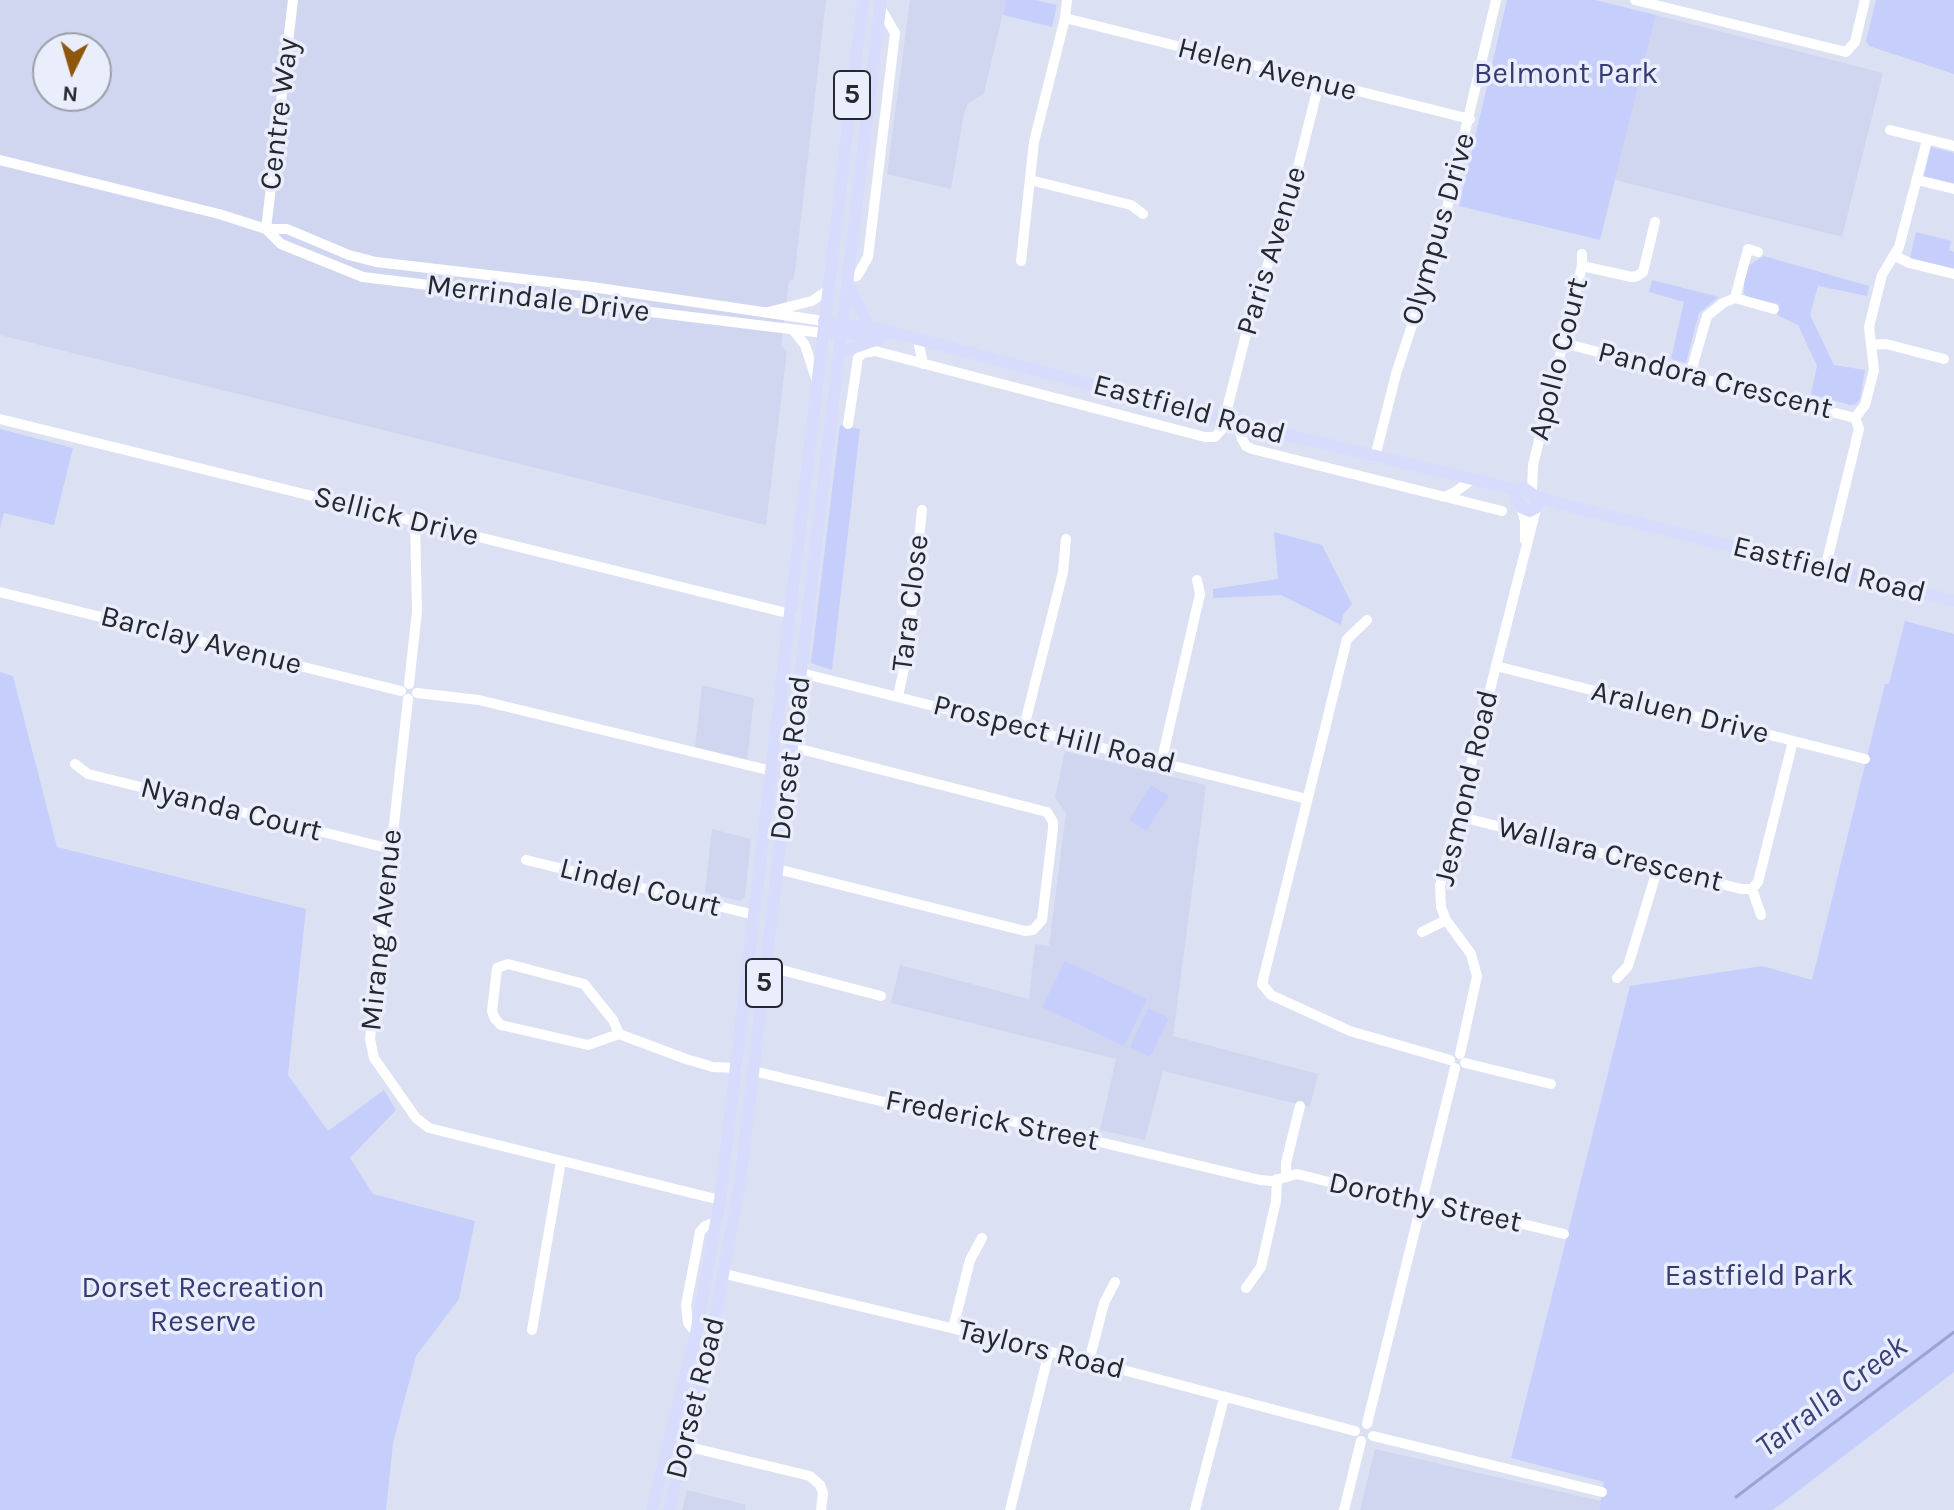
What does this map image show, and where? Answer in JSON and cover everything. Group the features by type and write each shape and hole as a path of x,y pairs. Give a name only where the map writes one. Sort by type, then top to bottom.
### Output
{"main road":[{"name":"Dorset Road","path":"652,1510 696,1333 720,1200 863,0"},
{"name":"Dorset Road","path":"669,1510 725,1274 740,1182 881,4"},
{"path":"848,279 868,326"},
{"name":"Eastfield Road","path":"824,327 868,326 1224,420 1954,601"},
{"name":"Eastfield Road","path":"842,328 912,338"},
{"path":"841,352 889,337"},
{"name":"Eastfield Road","path":"1471,481 1530,511 1530,497"},
{"path":"1519,506 1530,497"},
{"path":"791,614 808,616"},
{"path":"760,867 777,869"},
{"path":"737,1068 753,1071"},
{"path":"709,1271 725,1274"}],"street":[{"name":"Centre Way","path":"266,229 293,0"},
{"path":"1021,261 1037,124 1067,0"},
{"name":"Olympus Drive","path":"1375,457 1396,374 1438,246 1496,0"},
{"path":"1635,0 1846,52 1855,42 1865,0"},
{"name":"Helen Avenue","path":"1065,18 1470,119"},
{"name":"Paris Avenue","path":"1224,420 1251,314 1289,203 1319,83"},
{"path":"1890,130 1954,146"},
{"path":"1855,418 1865,405 1874,370 1869,327 1879,283 1899,247 1927,140"},
{"name":"Merrindale Drive","path":"0,160 219,214 266,229 287,229 349,255 376,262 623,291 762,313 824,327"},
{"path":"1030,180 1131,205 1143,214"},
{"path":"1917,180 1954,189"},
{"path":"1582,266 1637,276 1643,272 1655,222"},
{"name":"Merrindale Drive","path":"266,229 281,244 363,277 793,330 824,327"},
{"path":"1690,375 1707,316 1735,298 1748,249 1758,252"},
{"name":"Apollo Court","path":"1530,497 1533,465 1582,266 1582,254"},
{"path":"1894,255 1909,263 1954,274"},
{"path":"516,296 518,279"},
{"path":"762,313 812,301 828,290"},
{"path":"621,308 623,291"},
{"path":"1735,298 1775,311"},
{"path":"793,330 805,345 817,384"},
{"path":"912,338 923,364"},
{"name":"Pandora Crescent","path":"1563,343 1855,418 1859,429 1825,569"},
{"path":"1871,345 1886,344 1944,359"},
{"path":"848,424 856,365 863,353 875,351 1205,437 1218,435 1224,420"},
{"name":"Sellick Drive","path":"0,419 791,614"},
{"path":"1238,423 1242,439 1252,449 1502,511"},
{"path":"1445,497 1471,481"},
{"name":"Jesmond Road","path":"1521,562 1536,516 1530,497"},
{"name":"Jesmond Road","path":"1367,1424 1477,976 1471,954 1446,920 1441,907 1440,886 1521,562 1526,531 1519,506"},
{"name":"Tara Close","path":"898,696 907,655 922,510"},
{"name":"Mirang Avenue","path":"415,521 417,611 371,1052 424,1126 720,1200"},
{"path":"1024,727 1063,572 1066,539"},
{"path":"1161,763 1200,594 1197,580"},
{"name":"Barclay Avenue","path":"0,592 409,692 479,700 772,771"},
{"path":"1367,620 1347,639 1262,980 1263,988 1350,1031 1551,1084"},
{"name":"Araluen Drive","path":"1496,666 1865,759"},
{"name":"Prospect Hill Road","path":"801,673 1307,799"},
{"name":"Wallara Crescent","path":"1458,816 1752,889 1758,882 1793,741"},
{"path":"777,869 1013,928 1033,930 1042,920 1053,822 1042,809 792,747"},
{"name":"Nyanda Court","path":"75,764 88,774 391,849"},
{"name":"Lindel Court","path":"526,860 755,915"},
{"path":"1617,978 1628,966 1658,867"},
{"path":"1752,889 1761,915"},
{"path":"1422,932 1446,920"},
{"path":"619,1034 613,1020 584,984 508,964 497,968 492,1011 501,1025 588,1045 619,1034 713,1067 737,1068"},
{"path":"766,966 881,996"},
{"name":"Frederick Street","path":"753,1071 910,1108 973,1112 1260,1180 1282,1177"},
{"path":"1246,1288 1261,1267 1300,1106"},
{"path":"532,1330 561,1161"},
{"name":"Dorothy Street","path":"1282,1177 1297,1174 1417,1204 1428,1201 1564,1234"},
{"path":"696,1333 685,1315 689,1290 700,1232 717,1221"},
{"path":"953,1328 970,1260 982,1238"},
{"name":"Taylors Road","path":"725,1274 1089,1361 1355,1431"},
{"path":"1089,1361 1104,1303 1115,1282"},
{"path":"1010,1510 1049,1352"},
{"path":"1195,1510 1224,1398"},
{"path":"1367,1424 1372,1428 1373,1436 1361,1441 1355,1431 1360,1425 1367,1424"},
{"path":"1373,1436 1602,1492"},
{"path":"1344,1510 1361,1441"},
{"path":"685,1446 810,1476 820,1485 823,1493 821,1510"}],"shaded area":[{"path":"0,0 826,0 794,279 789,281 781,346 787,351 766,525 0,335"},
{"path":"910,0 1006,0 984,93 968,104 964,113 951,189 887,174"},
{"path":"1656,15 1883,73 1842,237 1615,180"},
{"path":"702,685 754,698 747,761 695,748"},
{"path":"1065,751 1206,785 1173,1036 1318,1074 1310,1107 1163,1071 1145,1140 1100,1130 1116,1059 891,1003 900,965 1029,999 1035,944 1049,946 1066,813 1055,798"},
{"path":"712,829 751,839 745,897 739,901 705,892"},
{"path":"1375,1449 1601,1501 1599,1510 1360,1510"},
{"path":"687,1490 746,1505 745,1510 682,1510"}],"green space":[{"path":"1006,0 1036,0 1057,5 1052,27 1003,15"},
{"name":"Belmont Park","path":"1507,0 1595,0 1656,15 1600,240 1459,206"},
{"path":"1876,0 1954,0 1954,74 1869,46 1866,41"},
{"path":"1931,147 1954,153 1954,184 1924,176"},
{"path":"1916,232 1951,241 1949,250 1954,252 1954,269 1910,258"},
{"path":"1764,256 1869,286 1867,296 1818,286 1810,315 1834,365 1865,370 1860,399 1856,404 1811,394 1817,366 1798,325 1777,315 1779,304 1747,297 1744,293 1749,265"},
{"path":"1652,280 1719,297 1699,313 1686,363 1671,359 1684,302 1649,292"},
{"path":"840,425 860,429 832,670 811,663"},
{"path":"0,429 73,448 54,525 4,513 0,528"},
{"path":"1274,532 1322,545 1352,604 1343,615 1341,625 1281,595 1213,598 1213,589 1278,579"},
{"name":"Eastfield Park","path":"1905,621 1954,634 1954,1372 1773,1510 1599,1510 1604,1482 1511,1458 1630,986 1762,966 1812,980 1885,684 1889,684"},
{"name":"Dorset Recreation Reserve","path":"0,672 13,676 57,847 306,909 288,1075 328,1131 384,1090 396,1110 350,1158 373,1194 475,1221 459,1299 416,1356 393,1443 386,1510 0,1510"},
{"path":"1151,785 1169,796 1146,831 1129,820"},
{"path":"1065,961 1147,999 1124,1046 1042,1007"},
{"path":"1148,1008 1169,1018 1150,1057 1130,1047"}],"waterway":[{"name":"Tarralla Creek","path":"1736,1497 1954,1332"}]}
